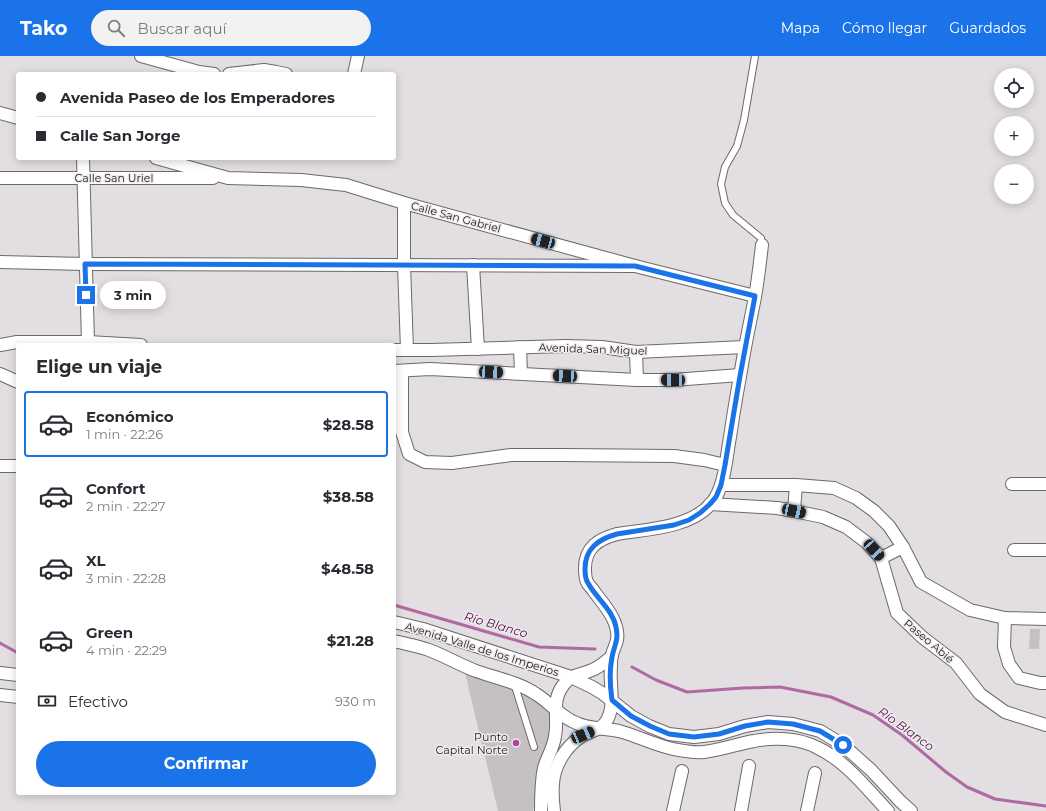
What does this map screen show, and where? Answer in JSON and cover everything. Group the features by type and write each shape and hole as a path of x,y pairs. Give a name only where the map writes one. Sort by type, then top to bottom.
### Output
{"street":[{"path":"141,56 199,72"},
{"path":"354,72 358,56"},
{"path":"246,72 264,70 276,72"},
{"path":"0,113 16,117"},
{"path":"0,345 17,342 87,343 83,160"},
{"name":"Calle San Gabriel","path":"163,160 228,178 301,180 346,184 404,203 635,266 755,296"},
{"name":"Calle San Uriel","path":"0,178 228,178"},
{"path":"404,203 404,265 407,350"},
{"path":"554,811 553,782 556,769 560,761 573,743 583,735 601,728 609,715 612,700 610,678 612,656 617,640 616,627 614,619 587,583 584,574 587,554 599,541 609,536 674,525 689,520 700,513 716,497 721,485 725,465 755,296 762,245"},
{"path":"0,262 85,264 635,266"},
{"path":"473,265 478,349"},
{"name":"Avenida San Miguel","path":"396,350 565,346 602,347 636,352 745,348"},
{"path":"520,347 521,374"},
{"path":"430,369 431,350"},
{"path":"636,352 637,380"},
{"path":"725,465 704,460 674,456 511,455 452,464 425,462 410,454 402,432 398,371 430,369 637,380 673,380 740,376"},
{"path":"0,374 16,381"},
{"path":"0,466 16,466"},
{"path":"721,485 771,484 834,488 856,498 874,511 889,526 921,582 970,610 1005,618 1046,619"},
{"path":"1012,484 1046,484"},
{"path":"794,511 796,485"},
{"name":"Paseo Abié","path":"710,504 777,508 823,517 846,526 866,542 881,558 897,613 922,637 956,663 980,694 1005,712 1046,725"},
{"path":"881,558 902,547"},
{"path":"1014,550 1046,550"},
{"path":"1005,618 1004,647 1009,664 1019,678 1046,683"},
{"name":"Avenida Valle de los Imperios","path":"396,622 423,629 571,677"},
{"name":"Avenida Valle de los Imperios","path":"396,641 415,645 471,669 526,688 555,708"},
{"path":"541,811 544,768 556,736 555,708 559,691 571,677 593,670 612,656"},
{"path":"0,673 16,676"},
{"path":"571,677 592,687 612,700 631,716 669,734 694,737 719,734 745,726 768,722 793,724 820,731 843,745 871,770 911,811"},
{"path":"0,695 16,697"},
{"path":"555,708 562,716 580,725 619,731 672,749 691,752 702,752 772,738 803,742 835,757 888,811"},
{"path":"741,811 749,766"},
{"path":"673,811 682,771"},
{"path":"806,811 815,773"}],"lane":[{"path":"755,56 744,120 737,146 725,167 721,184 725,203 733,215 761,238 762,245"},
{"path":"514,683 534,747"}],"building":[{"path":"1030,629 1040,629 1039,649 1029,649"},
{"name":"Punto Capital Norte","path":"465,673 510,686 528,694 551,713 553,732 539,764 533,811 498,811"}],"waterway":[{"name":"Río Blanco","path":"396,606 539,647 595,649"},
{"name":"Río Blanco","path":"0,643 16,652"},
{"name":"Río Blanco","path":"632,667 656,680 687,692 780,687 831,697 873,715 902,735 946,772 967,787 995,799 1046,806"}],"place":[{"name":"Punto Capital Norte","path":"516,743"}],"route":[{"path":"86,295 85,264 635,266 755,296 725,465 721,485 716,497 700,513 689,520 674,525 617,534 599,541 587,554 584,574 587,583 614,619 617,640 610,667 612,700 631,716 669,734 694,737 719,734 745,726 768,722 793,724 820,731 843,745"}]}
